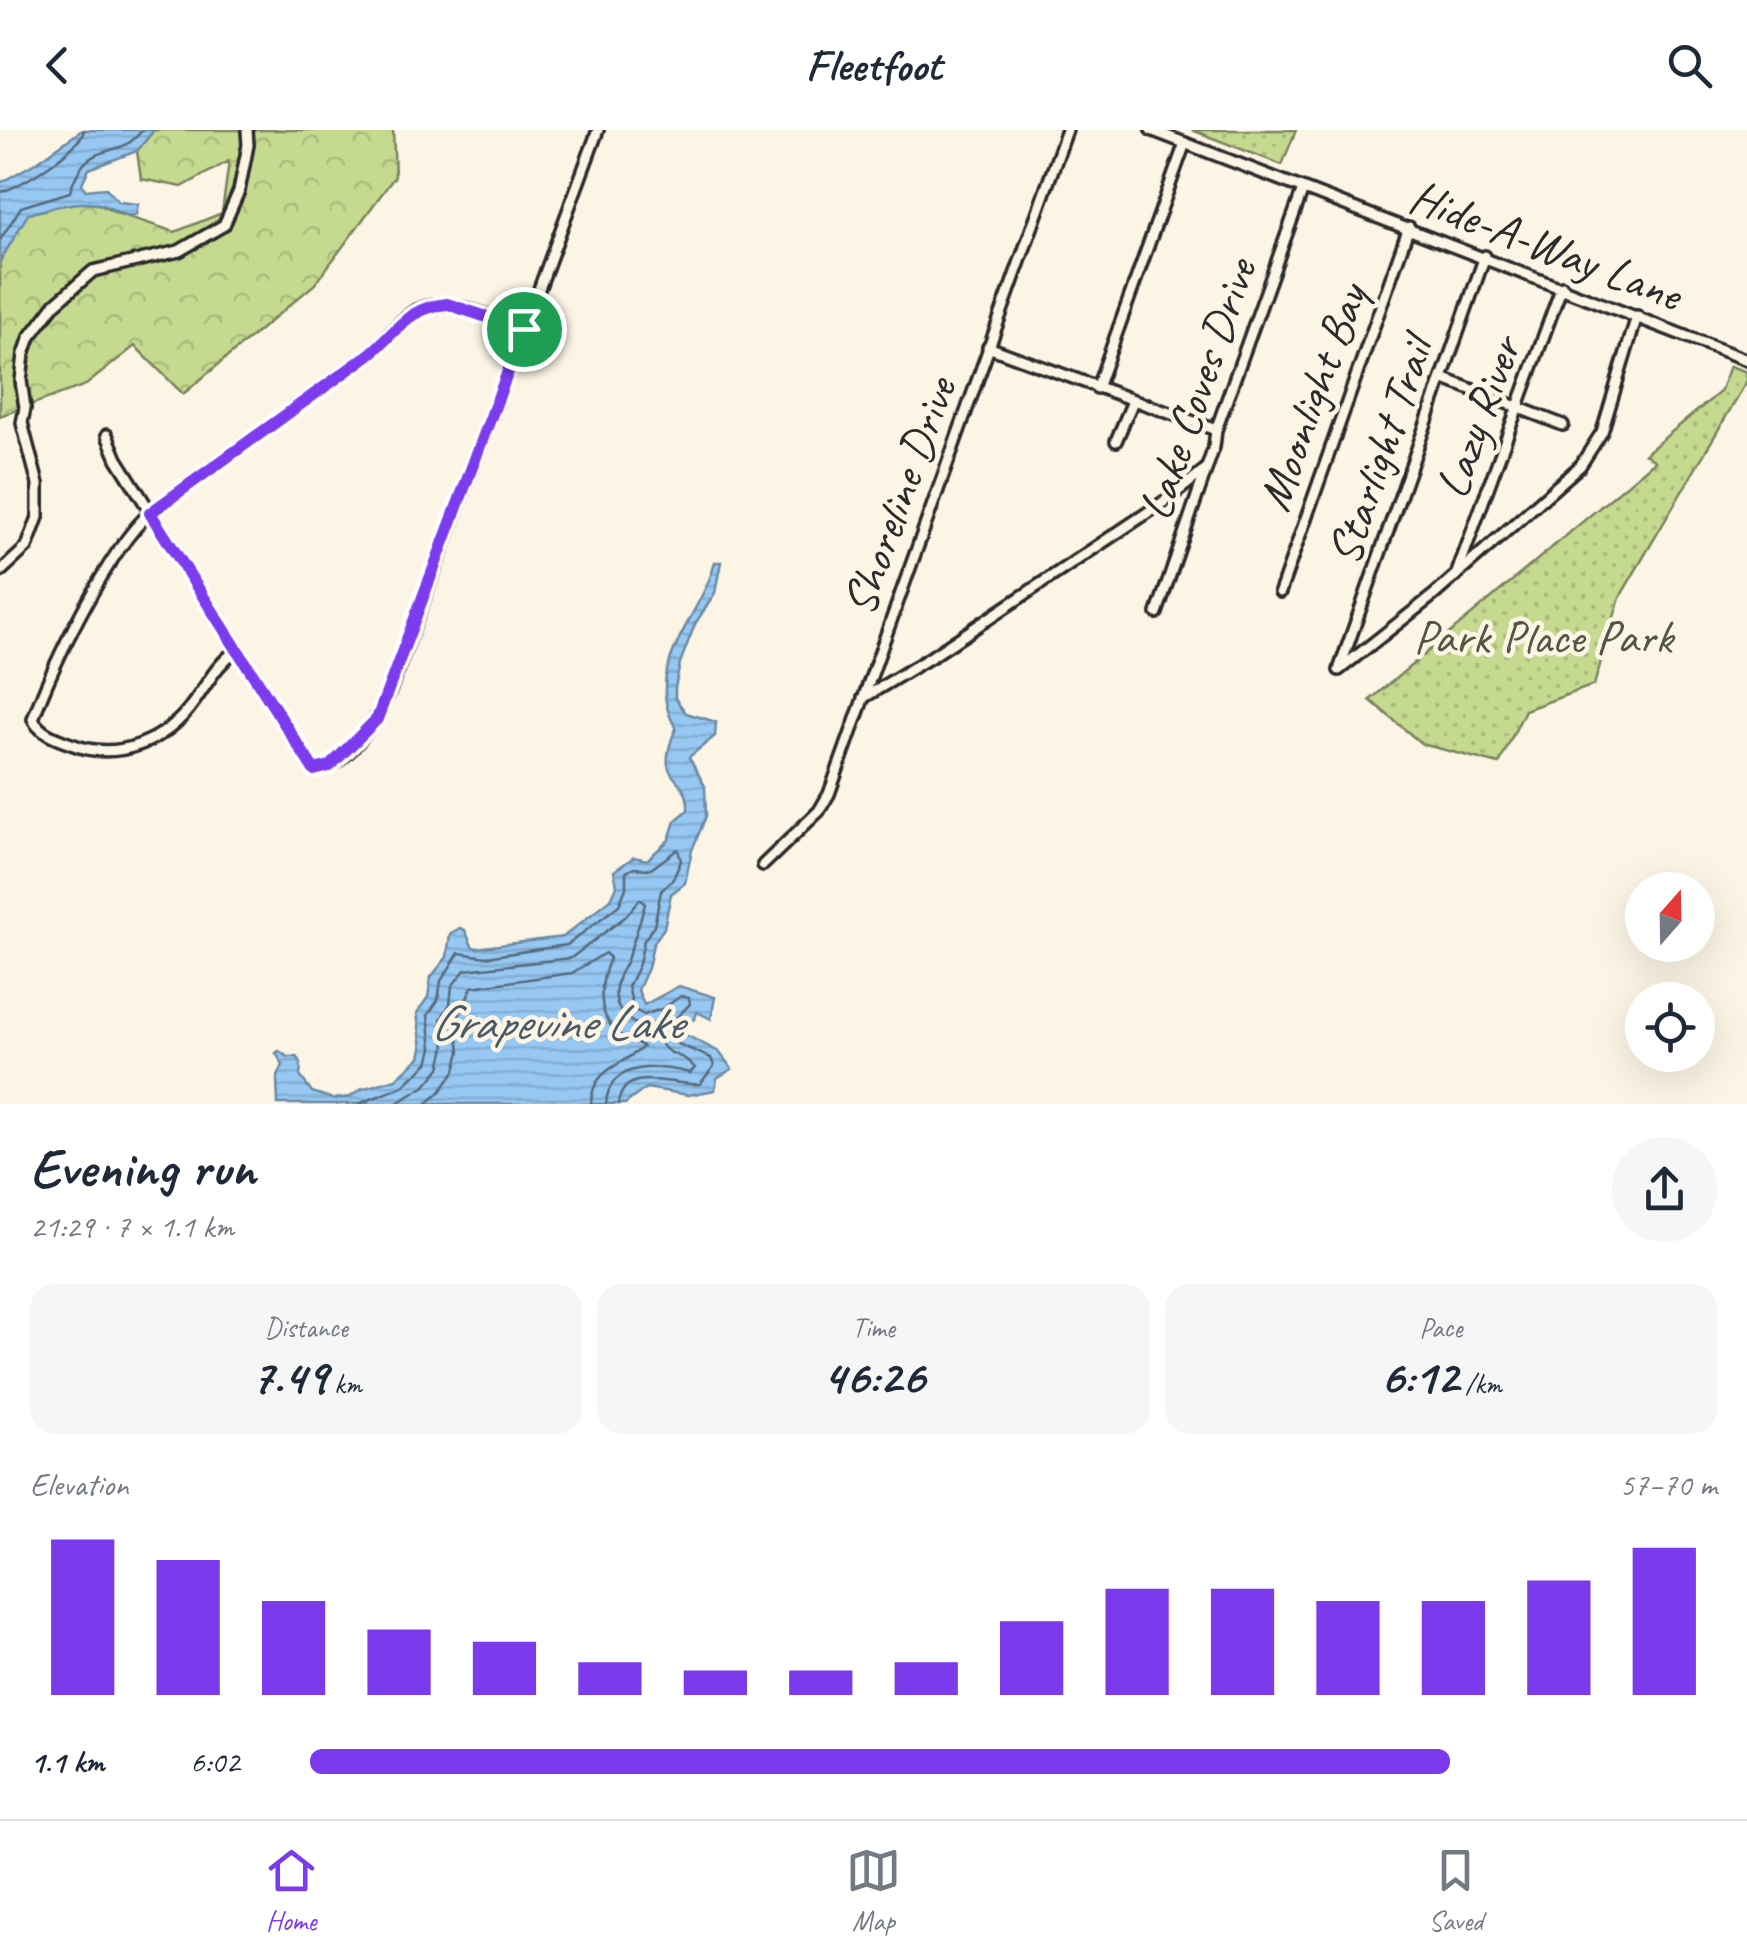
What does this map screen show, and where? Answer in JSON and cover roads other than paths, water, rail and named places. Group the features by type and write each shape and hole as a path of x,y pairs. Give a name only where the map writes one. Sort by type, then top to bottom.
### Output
{"street":[{"path":"0,572 27,547 38,517 38,484 22,423 25,408 20,381 30,338 54,304 93,272 179,251 224,225 240,192 247,130"},
{"path":"108,436 117,459 150,513 314,770 330,766 377,719 598,130"},
{"name":"Shoreline Drive","path":"763,865 825,804 1067,130"},
{"name":"Hide-A-Way Lane","path":"1151,130 1747,360"},
{"path":"1098,388 1186,143"},
{"name":"Lake Coves Drive","path":"1157,613 1216,430 1303,189"},
{"name":"Moonlight Bay","path":"1280,592 1409,228"},
{"name":"Starlight Trail","path":"1458,573 1339,670 1485,256"},
{"name":"Lazy River","path":"1458,573 1562,286"},
{"path":"238,649 219,663 193,704 150,742 116,751 84,748 54,737 36,726 33,719 62,652 125,537 150,513 370,354 419,309 447,304 524,329"},
{"path":"1458,573 1580,466 1602,432 1637,316"},
{"path":"988,347 1216,430"},
{"path":"1442,378 1563,425"},
{"path":"1116,441 1134,401"},
{"path":"864,698 1168,499 1206,469"}],"water":[{"path":"82,130 154,130 137,151 89,169 82,183 85,190 106,188 119,202 138,204 136,215 89,203 28,214 0,261 0,183"},
{"name":"Grapevine Lake","path":"715,562 721,562 715,593 695,624 675,688 675,698 686,713 716,722 715,736 689,757 705,786 706,816 692,850 685,883 671,894 664,928 653,944 638,990 644,1005 679,986 715,997 711,1019 697,1012 695,1019 681,1025 678,1031 719,1052 732,1069 717,1078 715,1090 689,1095 646,1088 625,1104 278,1104 277,1079 283,1065 276,1053 279,1051 297,1057 301,1063 300,1076 312,1092 333,1099 350,1097 362,1089 396,1079 420,1057 417,1013 428,997 431,977 447,957 450,934 460,928 465,930 476,948 563,937 611,899 617,886 614,871 634,857 647,860 669,840 675,821 688,810 683,789 669,770 669,747 676,728 667,706 665,685 677,644"}],"park label":[{"name":"Park Place Park","path":"1543,636"}]}
